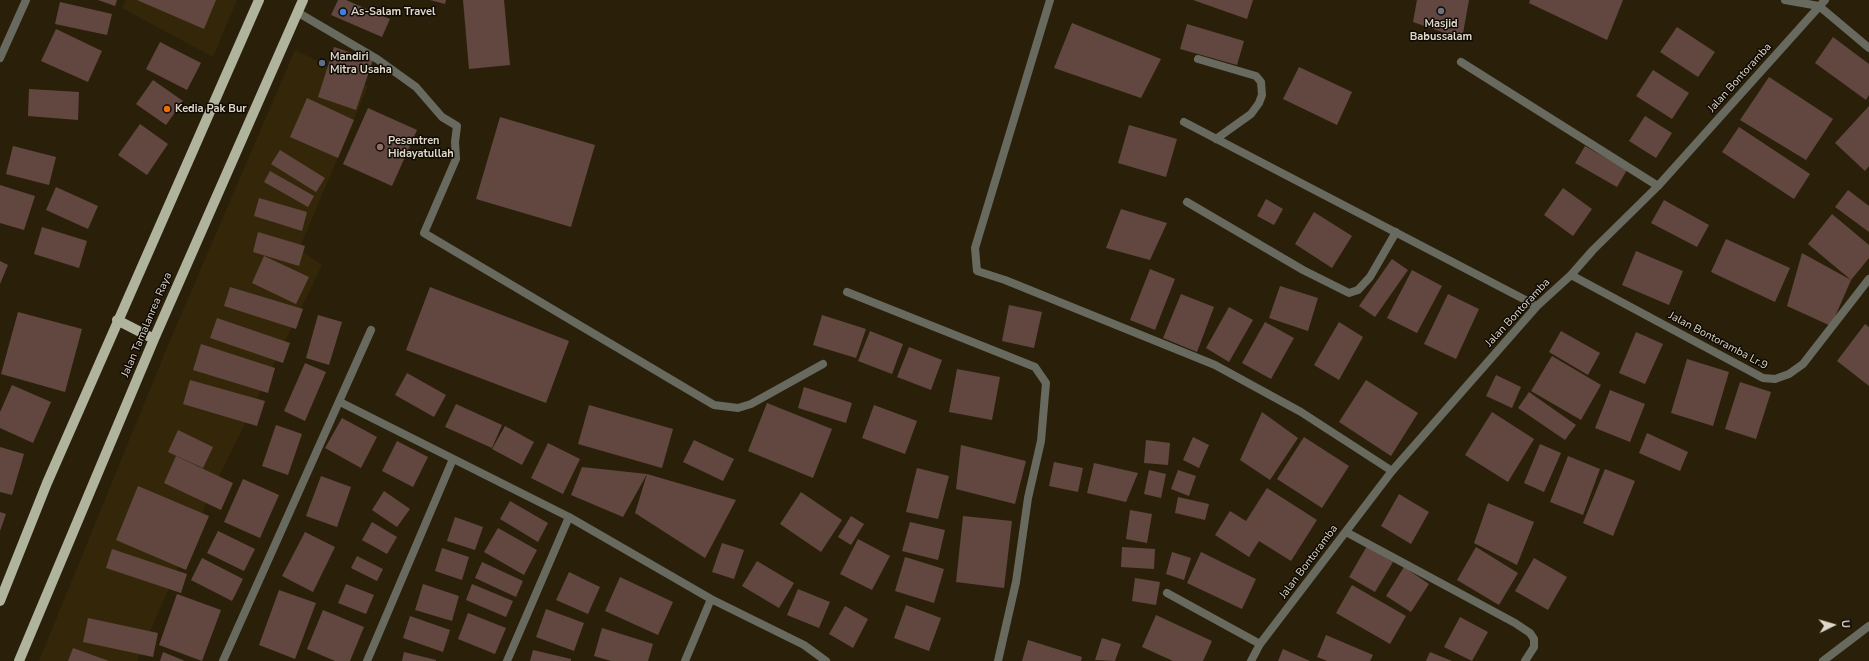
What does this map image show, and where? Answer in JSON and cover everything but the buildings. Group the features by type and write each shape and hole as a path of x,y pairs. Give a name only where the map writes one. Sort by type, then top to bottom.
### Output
{"main road":[{"path":"0,601 47,483 117,320 259,0"},
{"name":"Jalan Tamalanrea Raya","path":"19,661 154,339 302,0"},
{"path":"117,320 154,339"}],"street":[{"path":"0,58 26,0"},
{"path":"1050,0 975,248 977,271 1005,280 1215,365 1301,412 1392,471"},
{"path":"1785,0 1822,3 1869,48"},
{"name":"Jalan Bontoramba","path":"1251,661 1260,644 1392,471 1537,306 1570,275 1593,250 1658,186 1822,3"},
{"path":"297,12 377,58 416,86 442,117 457,126 455,142 456,159 424,233 714,405 738,408 751,404 823,364"},
{"path":"1198,59 1256,76 1261,82 1262,95 1259,103 1251,114 1216,139"},
{"path":"1461,62 1658,186"},
{"path":"1184,122 1537,306"},
{"path":"1187,202 1303,270 1349,293 1358,290 1370,277 1396,232"},
{"name":"Jalan Bontoramba Lr.9","path":"1570,275 1763,378 1775,379 1789,374 1803,364 1869,279"},
{"path":"847,292 1035,367 1046,383 1041,441 1028,498 1016,582 998,661"},
{"path":"223,661 371,330"},
{"path":"340,402 569,517 711,599 804,645 826,661"},
{"path":"367,661 453,459"},
{"path":"507,661 569,517"},
{"path":"1346,532 1527,630 1534,642 1534,647 1525,661"},
{"path":"1167,593 1260,644"},
{"path":"685,661 711,599"},
{"path":"1823,661 1869,626"}],"shaded area":[{"path":"126,0 237,0 213,57 122,8"},
{"path":"295,50 368,86 299,249 322,265 208,499 137,661 39,661 169,343"}],"place":[{"name":"Masjid Babussalam","path":"1441,11"},
{"name":"As-Salam Travel","path":"343,12"},
{"name":"Mandiri Mitra Usaha","path":"322,63"},
{"name":"Kedia Pak Bur","path":"167,109"},
{"name":"Pesantren Hidayatullah","path":"380,147"}]}
